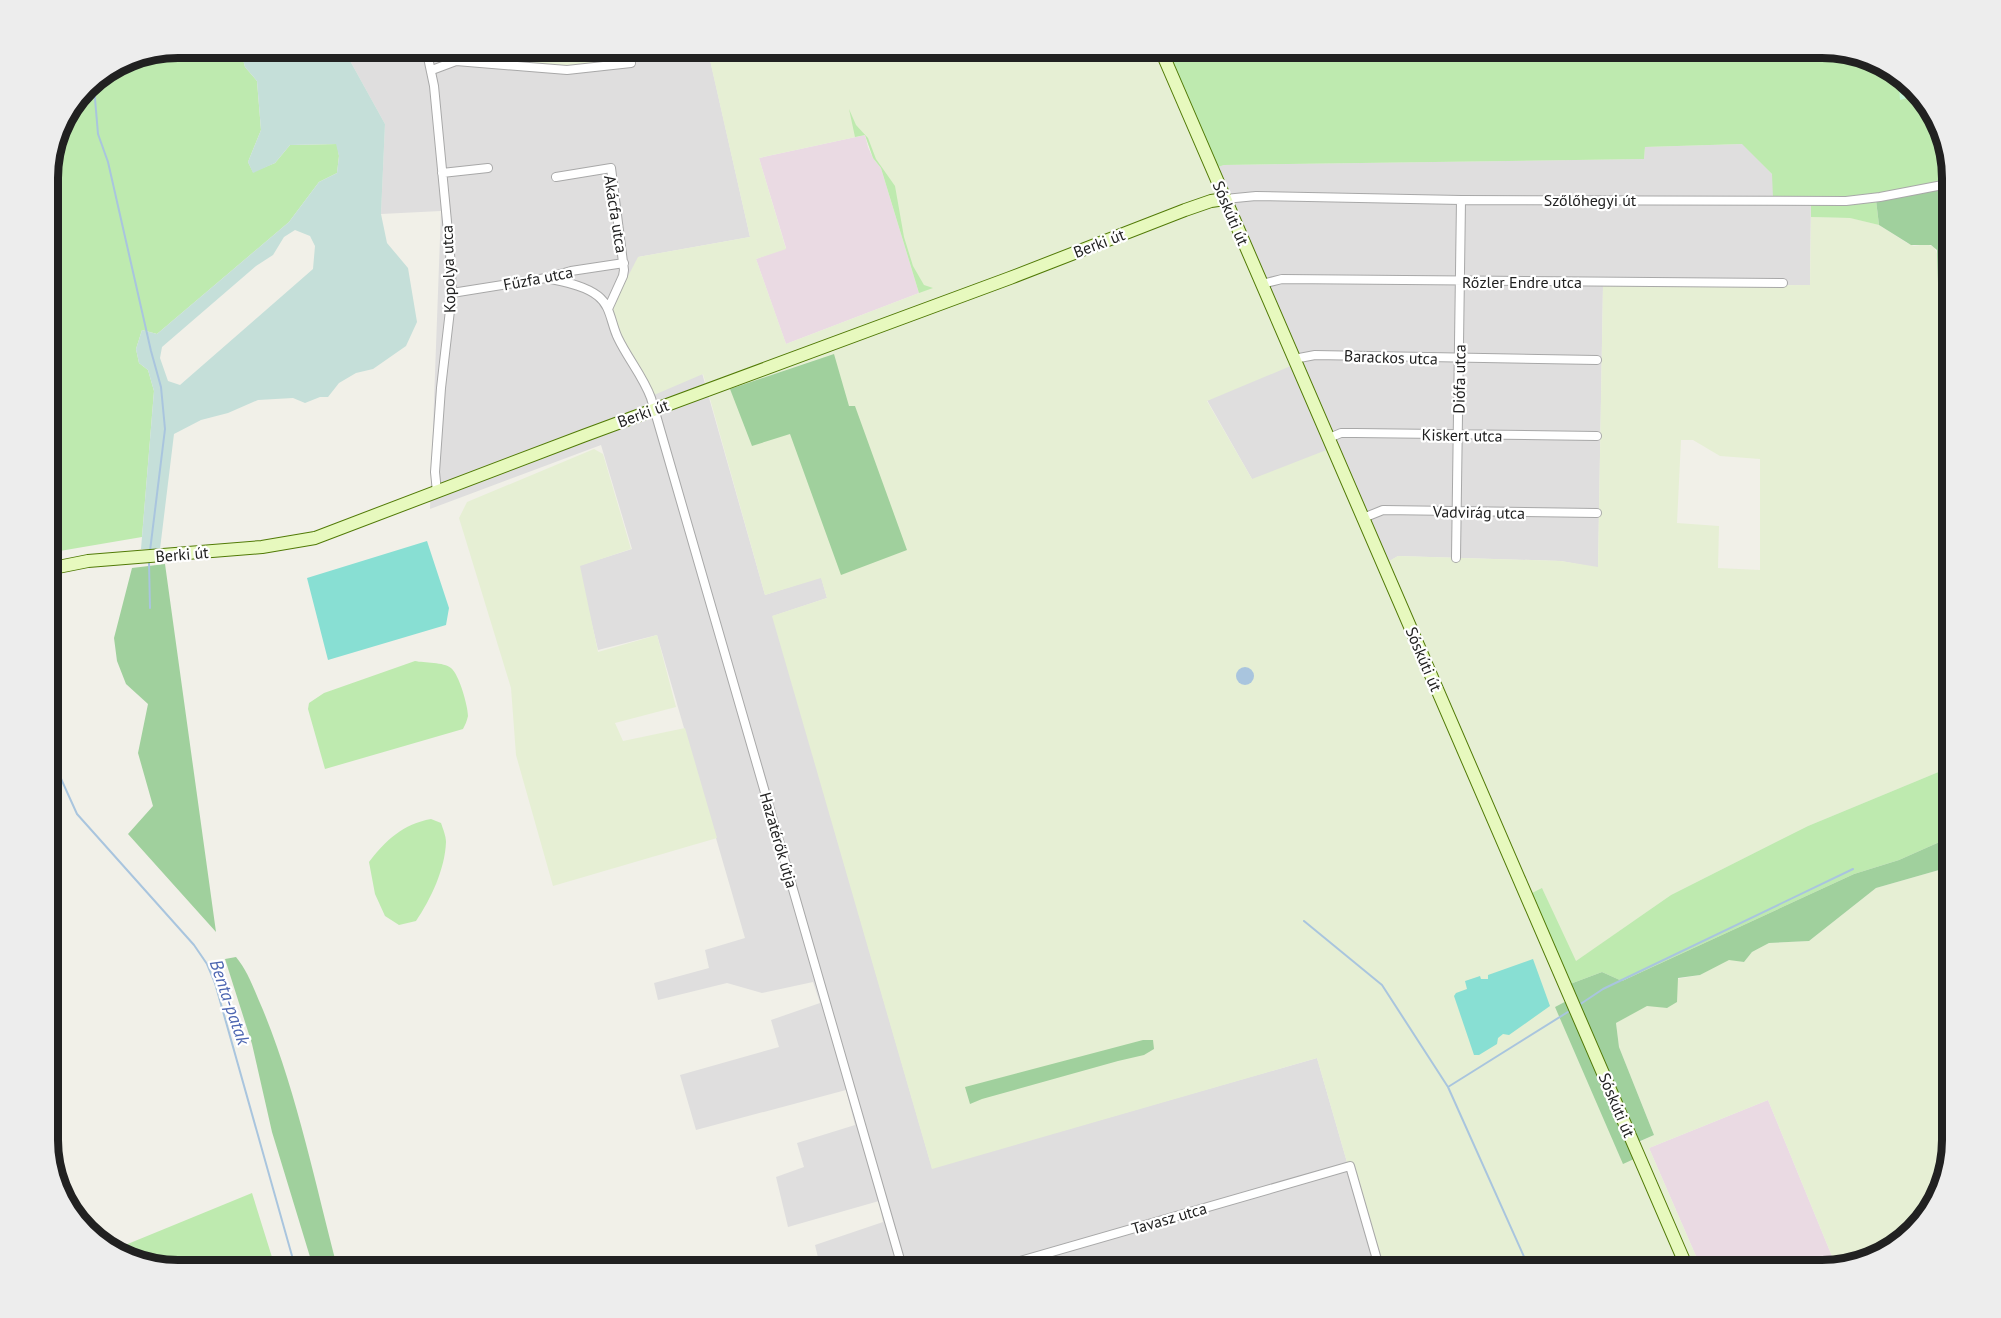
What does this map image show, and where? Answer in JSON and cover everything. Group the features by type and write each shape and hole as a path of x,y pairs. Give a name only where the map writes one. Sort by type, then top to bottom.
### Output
{"main road":[{"name":"Sóskúti út","path":"1164,58 1683,1259"},
{"name":"Berki út","path":"59,567 88,561 284,545 333,532 1185,210 1225,199"}],"street":[{"name":"Kopolya utca","path":"429,58 432,70 452,293 441,388 435,472 437,492"},
{"path":"432,70 456,61 567,70 631,63"},
{"path":"442,173 488,168"},
{"name":"Akácfa utca","path":"556,177 611,168 624,263 623,276 608,309"},
{"name":"Szőlőhegyi út","path":"1225,199 1256,196 1461,200 1846,201 1942,185"},
{"name":"Diófa utca","path":"1456,558 1461,200"},
{"name":"Fűzfa utca","path":"452,293 546,279 571,271 624,263"},
{"path":"546,279 592,292 600,297 608,309"},
{"name":"Rőzler Endre utca","path":"1262,284 1281,279 1782,283"},
{"name":"Hazatérők útja","path":"608,309 618,339 646,386 654,409 900,1259"},
{"name":"Barackos utca","path":"1294,359 1315,355 1597,360"},
{"name":"Kiskert utca","path":"1329,438 1341,433 1597,436"},
{"name":"Vadvirág utca","path":"1363,518 1383,510 1597,513"},
{"name":"Tavasz utca","path":"1026,1259 1350,1166 1377,1259"}],"shaded area":[{"path":"243,58 349,58 385,124 381,214 387,243 408,268 417,322 406,346 373,369 356,373 339,383 328,397 320,397 305,403 293,398 258,400 228,413 201,420 174,434 160,549 141,549 154,391 148,370 139,363 136,349 142,330 157,334 289,222 319,182 337,173 339,156 336,144 290,145 275,163 253,173 248,162 261,130 257,81 245,67","holes":["295,230 310,236 315,246 313,269 180,385 168,381 160,358 162,347 256,266 273,255 284,237"]},
{"path":"349,58 461,58 581,66 612,58 710,58 750,237 638,257 702,373 765,595 821,577 827,598 773,616 932,1168 1317,1058 1375,1259 818,1259 815,1245 883,1222 879,1201 788,1227 776,1177 804,1167 797,1143 855,1125 846,1090 696,1130 680,1075 779,1047 771,1020 820,1003 813,982 762,993 727,983 658,1000 654,983 709,968 705,950 745,938 657,635 598,650 578,566 632,549 601,445 430,509 441,211 381,214 385,124"},
{"path":"865,135 873,158 881,168 919,293 786,344 756,259 786,248 759,158"},
{"path":"1743,144 1772,174 1811,197 1810,285 1603,286 1598,568 1561,561 1398,556 1380,567 1252,479 1207,400 1293,364 1209,170 1224,165 1644,159 1645,147"},
{"path":"427,541 449,608 446,625 328,660 307,578"},
{"path":"1245,667 1251,670 1254,676 1251,682 1245,685 1239,682 1236,676 1239,670"},
{"path":"1533,959 1550,1006 1509,1035 1503,1034 1498,1038 1497,1044 1479,1055 1474,1055 1454,996 1467,989 1465,981 1480,976 1481,979 1488,979 1488,975"},
{"path":"1768,1100 1833,1258 1697,1259 1649,1148"}],"green space":[{"path":"243,58 245,67 257,81 261,130 248,162 253,172 275,163 290,145 337,144 339,156 337,173 319,182 289,222 157,334 142,330 136,349 139,363 148,370 154,391 142,537 59,551 59,171 63,148 71,125 83,105 105,83 119,75 140,65 163,60"},
{"path":"442,58 612,58 581,66"},
{"path":"709,58 1160,58 1293,365 1207,401 1252,479 1329,449 1380,566 1398,556 1561,561 1598,567 1603,286 1810,285 1811,217 1851,218 1879,225 1914,246 1926,244 1934,247 1938,256 1938,283 1942,283 1942,771 1808,826 1671,895 1575,962 1542,888 1576,996 1555,1007 1628,1147 1654,1135 1619,1047 1616,1023 1647,1005 1667,1008 1677,979 1700,975 1729,959 1744,962 1752,952 1769,943 1809,941 1876,888 1942,869 1941,1155 1933,1185 1913,1219 1902,1230 1876,1247 1861,1253 1833,1258 1768,1100 1649,1148 1697,1259 1375,1259 1317,1058 932,1169 772,616 827,598 821,578 765,595 703,374 654,395 616,327 611,309 638,257 750,237","holes":["865,135 873,158 881,168 919,293 786,344 756,259 786,249 759,158","1681,440 1693,440 1720,456 1760,459 1760,570 1718,568 1719,526 1677,523"]},
{"path":"1160,58 1822,58 1846,61 1876,71 1896,83 1918,105 1938,148 1942,188 1876,200 1879,225 1850,218 1811,217 1811,198 1773,198 1772,174 1742,144 1645,147 1644,159 1224,165 1209,170"},
{"path":"1899,86 1910,97 1900,100"},
{"path":"849,109 856,125 868,138 876,159 895,186 904,237 913,266 924,285 933,288 919,293 881,168 873,158 865,135 855,137"},
{"path":"1942,188 1942,283 1938,283 1937,250 1931,245 1911,245 1879,225 1876,200"},
{"path":"834,354 849,406 855,406 907,550 841,575 790,434 752,446 730,389"},
{"path":"594,449 603,454 631,549 580,566 598,652 657,635 676,707 615,723 623,741 685,728 717,838 553,886 516,755 511,688 459,518 467,502"},
{"path":"165,564 216,932 128,834 153,806 138,753 148,704 126,684 117,661 114,638 132,568"},
{"path":"415,661 444,665 454,671 463,690 468,711 468,718 463,729 325,769 308,709 309,703 324,693"},
{"path":"1942,771 1942,841 1899,860 1854,874 1622,981 1602,972 1570,984 1532,893 1542,888 1576,961 1671,895 1808,826"},
{"path":"431,819 441,823 446,837 440,873 416,921 399,925 385,916 375,894 369,862 396,834 421,821"},
{"path":"1942,841 1942,869 1876,888 1809,941 1769,943 1752,952 1744,962 1729,960 1700,975 1678,978 1677,1002 1667,1008 1647,1006 1616,1023 1619,1047 1654,1135 1629,1146 1634,1159 1623,1164 1555,1007 1576,996 1570,984 1602,972 1622,981 1854,874 1899,860"},
{"path":"236,957 245,970 275,1041 305,1139 335,1259 311,1259 272,1132 252,1044 225,959"},
{"path":"1143,1040 1153,1040 1154,1049 1144,1055 970,1104 965,1087"},
{"path":"252,1193 273,1259 163,1258 123,1246"}],"waterway":[{"path":"95,93 98,134 108,162 161,387 165,429 150,551"},
{"path":"149,562 150,608"},
{"name":"Benta-patak","path":"59,774 77,814 194,945 207,964 215,983 293,1259"},
{"path":"1579,1005 1603,989 1853,869"},
{"path":"1304,921 1382,985 1448,1087 1525,1259"},
{"path":"1448,1087 1571,1010"}]}
